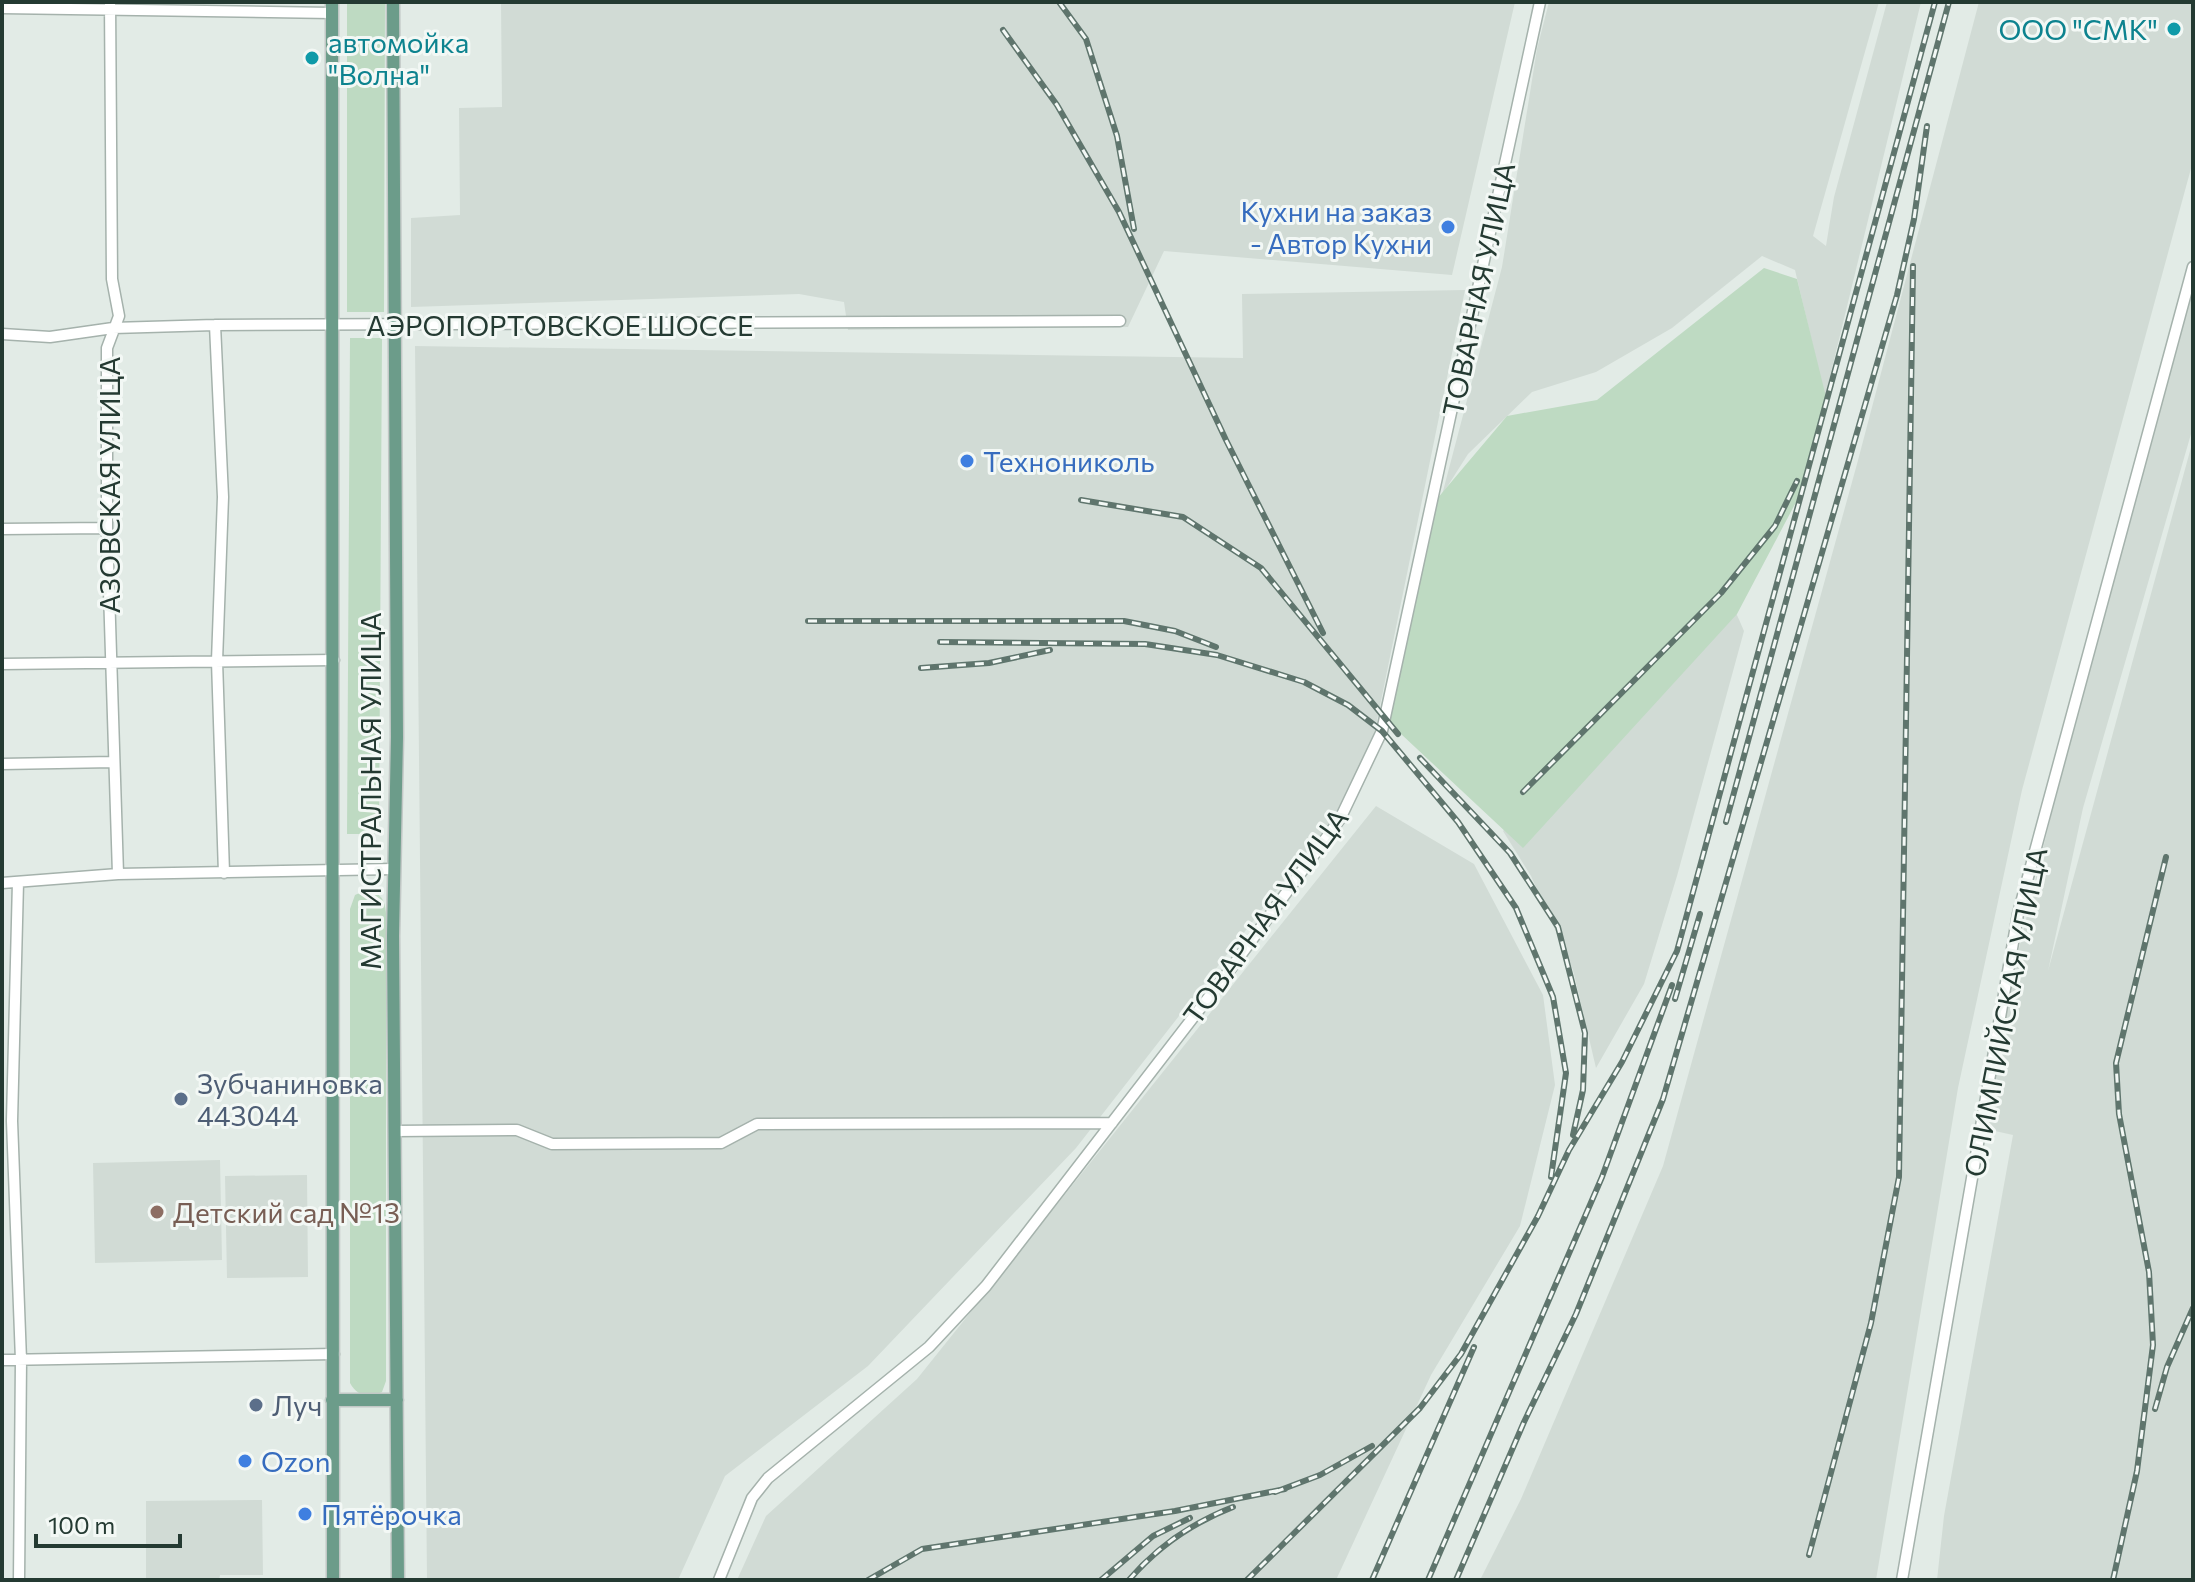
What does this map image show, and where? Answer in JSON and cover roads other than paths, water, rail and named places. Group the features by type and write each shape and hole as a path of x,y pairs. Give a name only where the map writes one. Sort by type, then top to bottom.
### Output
{"main road":[{"name":"МАГИСТРАЛЬНАЯ УЛИЦА","path":"393,2 398,1580"},
{"name":"МАГИСТРАЛЬНАЯ УЛИЦА","path":"332,8 335,870 333,1580"},
{"path":"332,1400 397,1400"}],"street":[{"name":"ТОВАРНАЯ УЛИЦА","path":"719,1580 752,1498 768,1478 929,1347 986,1286 1340,819 1382,731 1540,2"},
{"path":"2,8 110,5 332,8"},
{"name":"АЗОВСКАЯ УЛИЦА","path":"110,5 112,279 119,316 107,348 107,528 118,874"},
{"name":"ОЛИМПИЙСКАЯ УЛИЦА","path":"1902,1580 2018,914 2193,267"},
{"name":"АЭРОПОРТОВСКОЕ ШОССЕ","path":"2,334 50,337 113,328 215,325 1120,321"},
{"path":"215,325 223,497 217,661 224,873"},
{"path":"2,529 107,528"},
{"path":"2,664 334,660"},
{"path":"2,764 113,762"},
{"path":"2,883 118,874 394,869"},
{"path":"18,882 7,1120 21,1360 19,1580"},
{"path":"395,1131 517,1130 552,1144 721,1143 757,1124 1112,1123"},
{"path":"2,1360 334,1354"}],"railway":[{"path":"1059,2 1086,39 1117,136 1134,229"},
{"path":"1247,1580 1420,1408 1461,1354 1538,1216 1569,1150 1622,1062 1677,951 1935,2"},
{"path":"1726,822 1949,2"},
{"path":"1003,30 1057,105 1119,212 1226,440 1323,633"},
{"path":"1456,1580 1524,1422 1576,1314 1663,1099 1897,295 1914,219 1927,126"},
{"path":"1809,1555 1871,1323 1899,1177 1913,266"},
{"path":"1523,792 1721,593 1775,526 1797,481"},
{"path":"1081,500 1183,517 1261,568 1398,734"},
{"path":"808,621 1124,621 1175,631 1216,647"},
{"path":"940,642 1145,644 1217,655 1304,682 1348,705 1382,731 1458,822 1516,908 1553,997 1566,1073 1551,1177"},
{"path":"921,668 989,663 1050,650"},
{"path":"1420,758 1510,853 1558,927 1585,1033 1583,1090 1573,1135"},
{"path":"2113,1580 2137,1471 2153,1345 2149,1272 2119,1114 2116,1063 2166,857"},
{"path":"1675,999 1700,914"},
{"path":"1428,1580 1602,1177 1672,985"},
{"path":"2155,1409 2167,1367 2193,1308"},
{"path":"1372,1580 1474,1347"},
{"path":"1275,1492 1320,1475 1372,1446"},
{"path":"868,1580 922,1549 1175,1511 1285,1489"},
{"path":"1129,1580 1176,1537 1233,1507"},
{"path":"1101,1580 1153,1536 1190,1518"}],"place":[{"name":"ООО \"СМК\"","path":"2174,29"},
{"name":"автомойка \"Волна\"","path":"312,58"},
{"name":"Кухни на заказ - Автор Кухни","path":"1448,227"},
{"name":"Технониколь","path":"967,461"},
{"name":"Зубчаниновка 443044","path":"181,1099"},
{"name":"Детский сад №13","path":"157,1212"},
{"name":"Луч","path":"256,1405"},
{"name":"Ozon","path":"245,1461"},
{"name":"Пятёрочка","path":"305,1514"}]}
